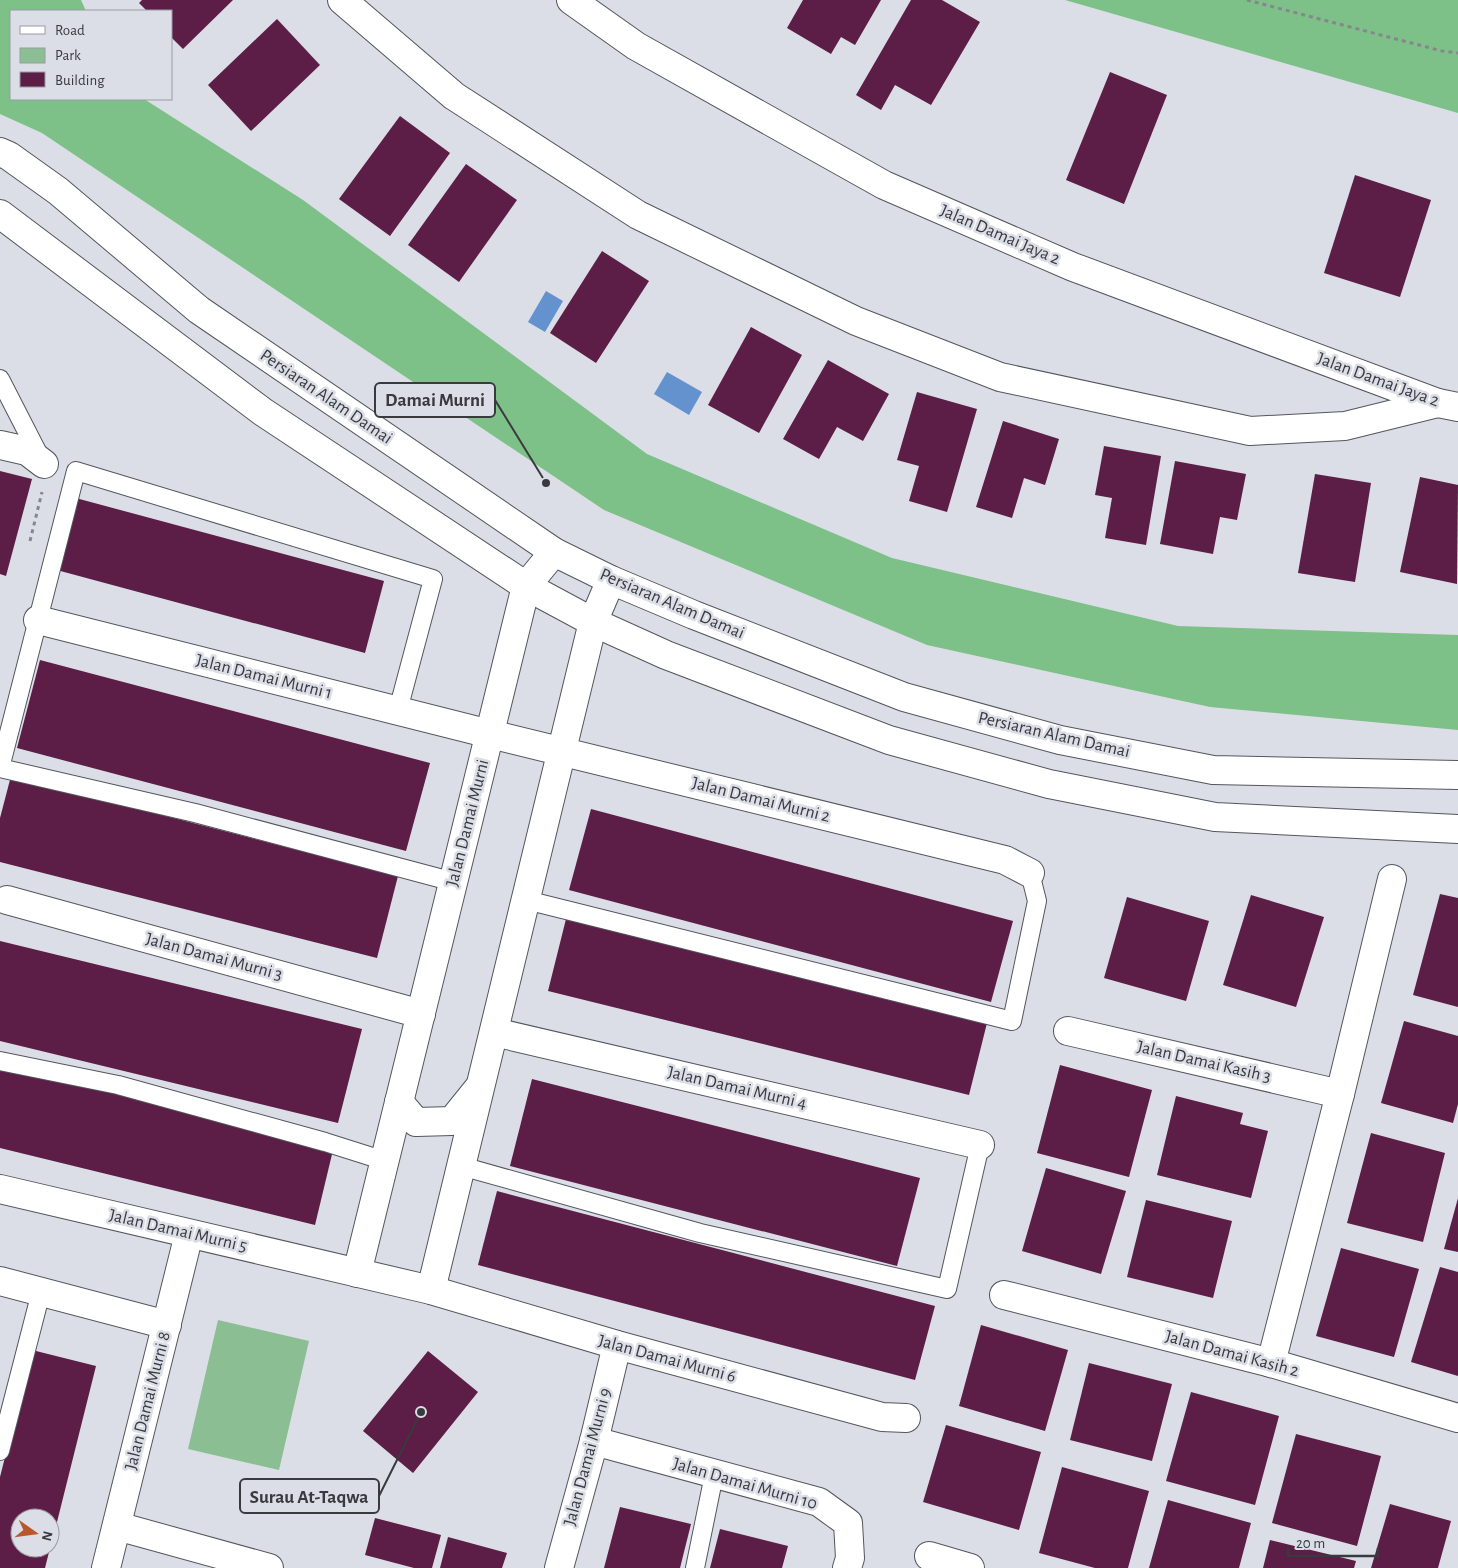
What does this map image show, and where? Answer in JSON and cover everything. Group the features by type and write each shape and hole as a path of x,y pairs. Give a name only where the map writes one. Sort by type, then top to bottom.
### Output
{"street":[{"path":"342,0 454,96 638,216 856,321 1000,377 1250,431 1345,426 1448,405"},
{"name":"Jalan Damai Jaya 2","path":"571,0 636,46 884,185 1073,266 1448,405"},
{"name":"Persiaran Alam Damai","path":"0,152 9,156 58,191 199,310 554,552 611,580 694,615 904,697 1060,740 1213,770 1458,776"},
{"path":"0,214 263,412 526,586 593,622 666,654 889,740 1048,784 1215,817 1458,829"},
{"path":"0,444 27,451 44,464"},
{"name":"Jalan Damai Murni","path":"357,1273 526,586 554,552"},
{"path":"431,1290 593,622 611,580"},
{"name":"Jalan Damai Murni 1","path":"38,620 490,734"},
{"name":"Jalan Damai Murni 2","path":"490,734 563,750 1005,860 1030,873"},
{"path":"1271,1363 1340,1094 1392,879"},
{"name":"Jalan Damai Murni 3","path":"8,900 421,1014"},
{"name":"Jalan Damai Kasih 3","path":"1068,1031 1340,1094"},
{"name":"Jalan Damai Murni 4","path":"494,1032 980,1145"},
{"path":"399,1102 416,1122 452,1121 481,1085"},
{"name":"Jalan Damai Murni 5","path":"0,1189 431,1290"},
{"name":"Jalan Damai Murni 8","path":"106,1568 189,1234"},
{"path":"0,1281 167,1325"},
{"name":"Jalan Damai Murni 6","path":"431,1290 616,1346 882,1417 906,1418"},
{"name":"Jalan Damai Kasih 2","path":"1004,1295 1271,1363 1458,1418"},
{"name":"Jalan Damai Murni 9","path":"559,1568 594,1441 616,1346"},
{"name":"Jalan Damai Murni 10","path":"594,1441 819,1502 848,1523 850,1558 847,1568"},
{"path":"117,1526 269,1568"},
{"path":"929,1556 970,1568"}],"lane":[{"path":"0,379 44,464"},
{"path":"398,710 433,580 76,471 0,768 196,813 454,882"},
{"path":"526,900 1012,1021 1037,901 1030,873"},
{"path":"0,1061 118,1085 325,1142 384,1161"},
{"path":"461,1166 700,1233 947,1289 980,1145"},
{"path":"0,1451 41,1292"},
{"path":"695,1568 714,1475"}],"path":[{"path":"1247,0 1442,51 1458,53"}],"green space":[{"path":"0,0 81,0 86,10 10,10 10,100 146,100 303,200 647,454 892,558 1178,626 1458,635 1458,730 1210,707 927,645 604,510 42,133 0,114"},
{"path":"1065,0 1458,0 1458,113"},
{"path":"218,1320 309,1341 279,1470 188,1449"}],"water":[{"path":"546,291 563,301 545,332 528,322"},
{"path":"667,372 702,392 689,415 654,394"}],"building":[{"path":"142,0 233,0 183,49 172,38 172,10 146,10 139,3"},
{"path":"803,0 881,0 855,45 841,37 831,54 787,28"},
{"path":"911,0 942,0 980,22 931,105 895,85 881,110 856,95"},
{"path":"277,19 320,65 251,131 208,85"},
{"path":"1110,72 1167,95 1124,204 1066,180"},
{"path":"400,116 450,153 390,236 339,199"},
{"path":"466,164 517,200 459,282 408,245"},
{"path":"1355,175 1431,200 1400,297 1324,273"},
{"path":"602,251 649,281 596,363 550,333"},
{"path":"751,327 802,355 759,433 708,405"},
{"path":"828,360 889,394 863,441 837,427 819,459 783,439"},
{"path":"917,392 977,409 947,512 909,501 919,466 897,460"},
{"path":"1003,421 1059,439 1045,485 1024,478 1012,518 976,507"},
{"path":"1104,446 1161,456 1146,545 1105,538 1112,498 1095,495"},
{"path":"1175,461 1246,474 1237,520 1220,517 1213,554 1160,544"},
{"path":"0,471 32,479 6,576 0,574"},
{"path":"1315,474 1371,483 1355,582 1298,573"},
{"path":"1420,477 1458,485 1457,584 1400,572"},
{"path":"72,497 384,581 365,653 53,569"},
{"path":"40,660 430,763 406,851 17,748"},
{"path":"11,776 398,876 377,958 0,862 0,818"},
{"path":"591,809 1013,921 991,1002 569,890"},
{"path":"1440,894 1458,898 1458,1007 1413,995"},
{"path":"1251,895 1324,917 1296,1007 1223,985"},
{"path":"1127,897 1209,921 1186,1001 1104,978"},
{"path":"567,915 988,1019 969,1095 548,991"},
{"path":"0,941 362,1029 338,1123 0,1041"},
{"path":"1404,1021 1458,1036 1458,1104 1453,1123 1381,1103"},
{"path":"0,1065 334,1146 315,1225 0,1148"},
{"path":"1060,1065 1152,1090 1129,1177 1037,1153"},
{"path":"532,1079 920,1178 897,1266 510,1166"},
{"path":"1176,1096 1243,1113 1240,1124 1268,1131 1251,1198 1157,1175"},
{"path":"1371,1133 1445,1153 1423,1242 1347,1223"},
{"path":"1046,1168 1126,1191 1101,1274 1022,1251"},
{"path":"497,1191 935,1306 915,1380 478,1265"},
{"path":"1458,1198 1458,1252 1444,1249"},
{"path":"1146,1200 1232,1221 1213,1298 1127,1277"},
{"path":"1341,1248 1419,1269 1394,1357 1316,1336"},
{"path":"1440,1267 1458,1272 1458,1376 1411,1362"},
{"path":"981,1325 1068,1350 1045,1431 959,1406"},
{"path":"32,1350 96,1366 60,1510 60,1508 10,1508 10,1558 48,1558 45,1568 0,1568 0,1477"},
{"path":"428,1351 478,1392 413,1473 363,1431"},
{"path":"1089,1363 1172,1384 1152,1461 1070,1440"},
{"path":"1191,1392 1279,1416 1255,1505 1166,1481"},
{"path":"946,1425 1041,1452 1019,1530 923,1502"},
{"path":"1296,1434 1381,1456 1357,1546 1272,1523"},
{"path":"1062,1467 1149,1491 1128,1568 1095,1568 1039,1553"},
{"path":"1168,1500 1251,1523 1239,1568 1149,1568"},
{"path":"1390,1504 1451,1521 1438,1568 1371,1568"},
{"path":"620,1507 691,1524 680,1568 604,1568"},
{"path":"375,1518 441,1535 432,1568 414,1568 365,1555"},
{"path":"720,1529 788,1546 782,1568 710,1568"},
{"path":"448,1537 507,1553 502,1568 440,1568"},
{"path":"1270,1540 1356,1561 1354,1568 1263,1568"}],"place":[{"name":"Damai Murni","path":"546,483"},
{"name":"Surau At-Taqwa","path":"421,1412"}]}
